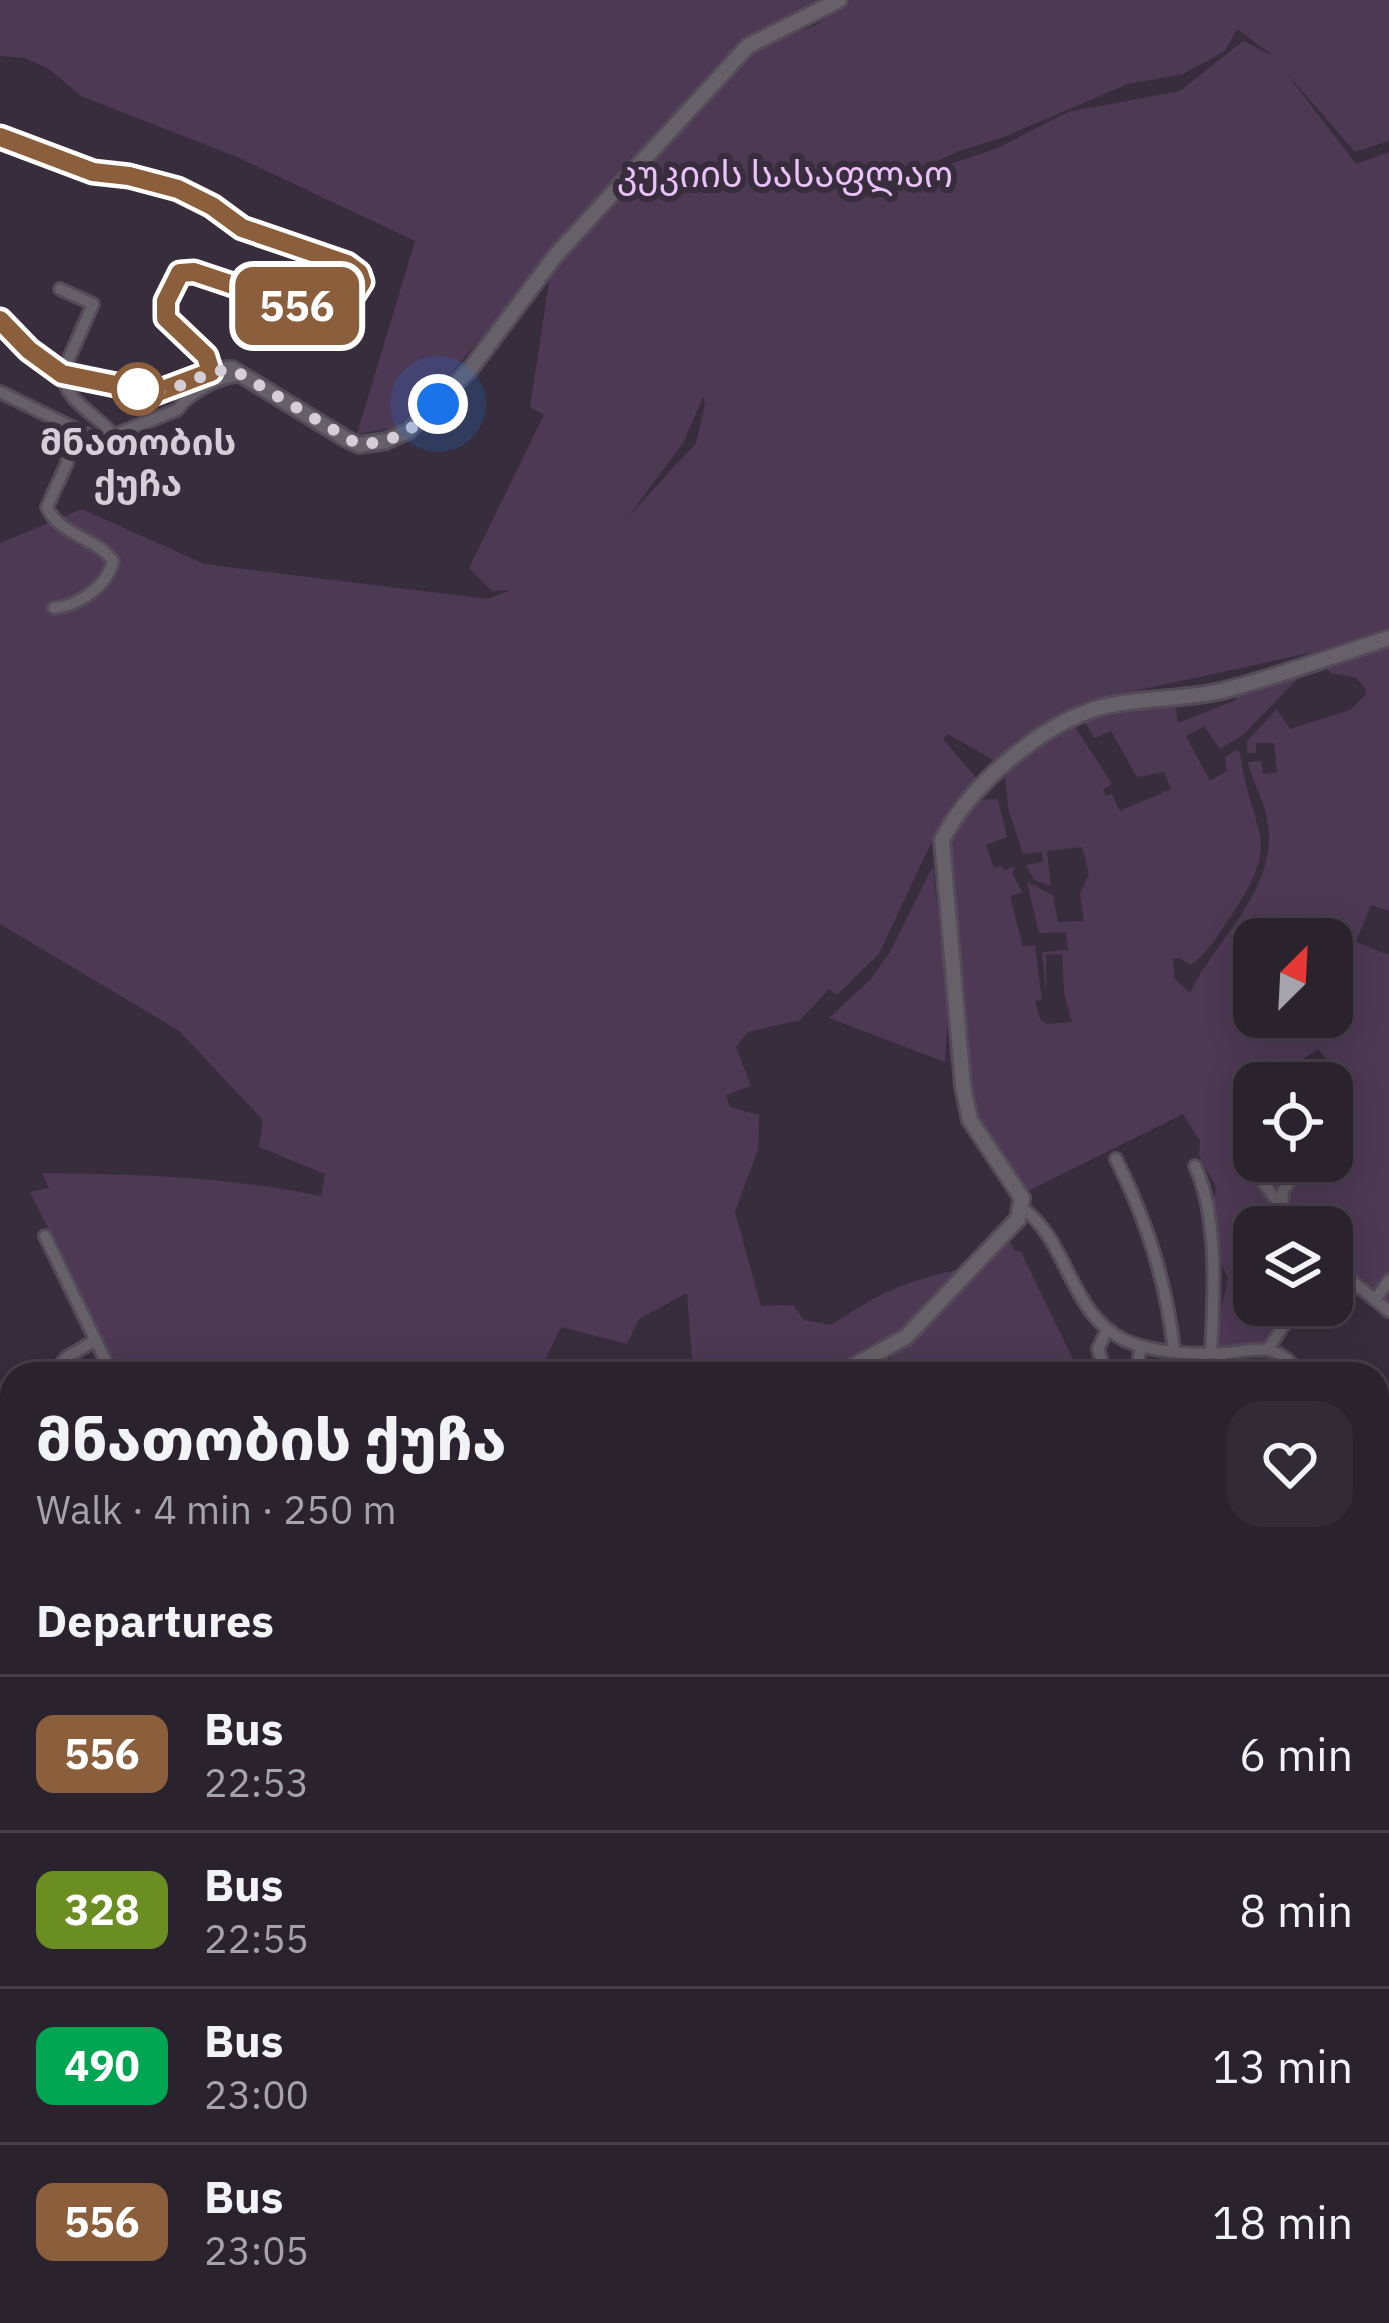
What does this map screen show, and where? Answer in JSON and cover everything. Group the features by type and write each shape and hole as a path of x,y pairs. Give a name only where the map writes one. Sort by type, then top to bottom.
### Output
{"street":[{"path":"0,320 62,374 155,393 232,369 359,445 386,441 409,430 471,368 556,255 748,46 839,0"},
{"path":"0,137 93,172 178,189 242,228 347,264 359,273 362,282 340,316 194,272 180,273 166,301 166,318 206,356 214,377"},
{"path":"60,289 93,304 62,374 63,384 82,409 115,437"},
{"path":"0,392 92,437 115,437 177,410 214,377"},
{"path":"54,608 72,607 110,574 113,561 105,549 60,526 47,508 67,463 69,427"},
{"path":"861,1362 906,1337 1018,1220 1022,1208 1022,1198 970,1120 963,1086 942,840 953,818 1031,742 1075,716 1134,701 1219,691 1389,638"},
{"path":"1116,1159 1142,1210 1156,1254 1174,1350"},
{"path":"1195,1166 1211,1244 1219,1362"},
{"path":"1022,1208 1046,1232 1082,1300 1107,1330 1141,1347 1215,1353 1268,1349 1289,1362"},
{"path":"45,1236 106,1362"},
{"path":"1375,1300 1389,1280"},
{"path":"1353,1283 1389,1310"},
{"path":"1268,1349 1283,1326"},
{"path":"1102,1362 1098,1349 1107,1330"},
{"path":"63,1362 96,1340"},
{"path":"1138,1362 1141,1347"}],"green space":[{"name":"კუკიის სასაფლაო","path":"0,0 824,0 740,42 451,373 397,427 357,434 415,241 237,157 81,96 49,69 25,58 0,56"},
{"path":"850,0 1389,0 1389,141 1355,152 1284,70 1356,164 1389,152 1389,628 1324,650 1087,701 1037,728 997,762 948,734 943,739 978,780 937,830 879,954 837,995 829,989 800,1020 748,1032 736,1047 751,1086 726,1095 730,1107 759,1115 758,1149 735,1212 761,1306 793,1305 804,1320 832,1325 891,1290 956,1270 868,1355 855,1362 694,1362 687,1293 639,1319 627,1344 561,1327 544,1362 115,1362 30,1192 49,1188 42,1173 183,1178 321,1196 325,1174 259,1147 263,1120 178,1030 0,924 0,543 82,509 204,564 487,599 511,590 492,591 469,568 544,415 530,407 552,263 751,50 816,25","holes":["1237,29 1275,57 1243,41 1180,91 1068,112 998,148 927,172 937,161 959,151 1128,84 1183,74 1225,51","703,397 696,443 628,517 683,443"]},
{"path":"1389,644 1389,911 1371,905 1356,942 1389,955 1389,1311 1353,1286 1353,1206 1280,1206 1233,1206 1233,1326 1283,1326 1268,1349 1220,1354 1217,1329 1228,1278 1219,1259 1212,1210 1216,1187 1199,1156 1200,1141 1183,1114 1028,1191 982,1127 966,1079 947,851 955,830 977,800 998,799 1007,837 986,845 994,868 1016,866 1012,873 1022,892 1010,896 1023,947 1035,945 1042,1000 1035,1001 1040,1019 1047,1024 1072,1022 1064,993 1062,954 1046,955 1046,993 1042,952 1068,950 1066,932 1039,933 1027,882 1053,895 1058,922 1084,921 1080,894 1089,874 1082,847 1047,851 1051,886 1034,880 1026,865 1043,862 1042,852 1023,854 1008,808 1005,775 1043,740 1074,725 1112,784 1103,789 1106,796 1112,794 1120,811 1171,789 1164,772 1137,777 1111,731 1095,738 1085,723 1098,713 1175,700 1178,723 1236,700 1236,695 1304,672 1243,735 1220,749 1204,726 1186,736 1210,781 1227,771 1225,757 1240,752 1260,853 1256,871 1227,922 1190,965 1173,959 1174,978 1190,993 1233,926 1233,1038 1353,1038 1353,918 1239,918 1263,871 1268,849 1265,809 1248,762 1261,761 1263,774 1277,772 1274,743 1256,743 1256,753 1247,753 1247,741 1277,709 1290,729 1350,710 1365,696 1366,689 1356,678 1330,673 1325,665"},
{"path":"933,866 948,1012 945,1062 829,1018 871,979 890,952"},
{"path":"1269,1182 1289,1182 1281,1202"},
{"path":"1005,1233 1014,1250 1021,1252 1074,1362 892,1362 887,1348"}],"bus line":[{"name":"556","path":"0,137 93,172 178,189 242,228 347,264 362,282 340,316 194,272 180,273 166,301 166,318 206,356 211,372 155,393 62,374 0,320"}],"place":[{"name":"მნათობის ქუჩა","path":"138,389"}],"route":[{"path":"138,389 168,391 218,370 232,369 359,445 386,441 409,430 438,404"}]}
